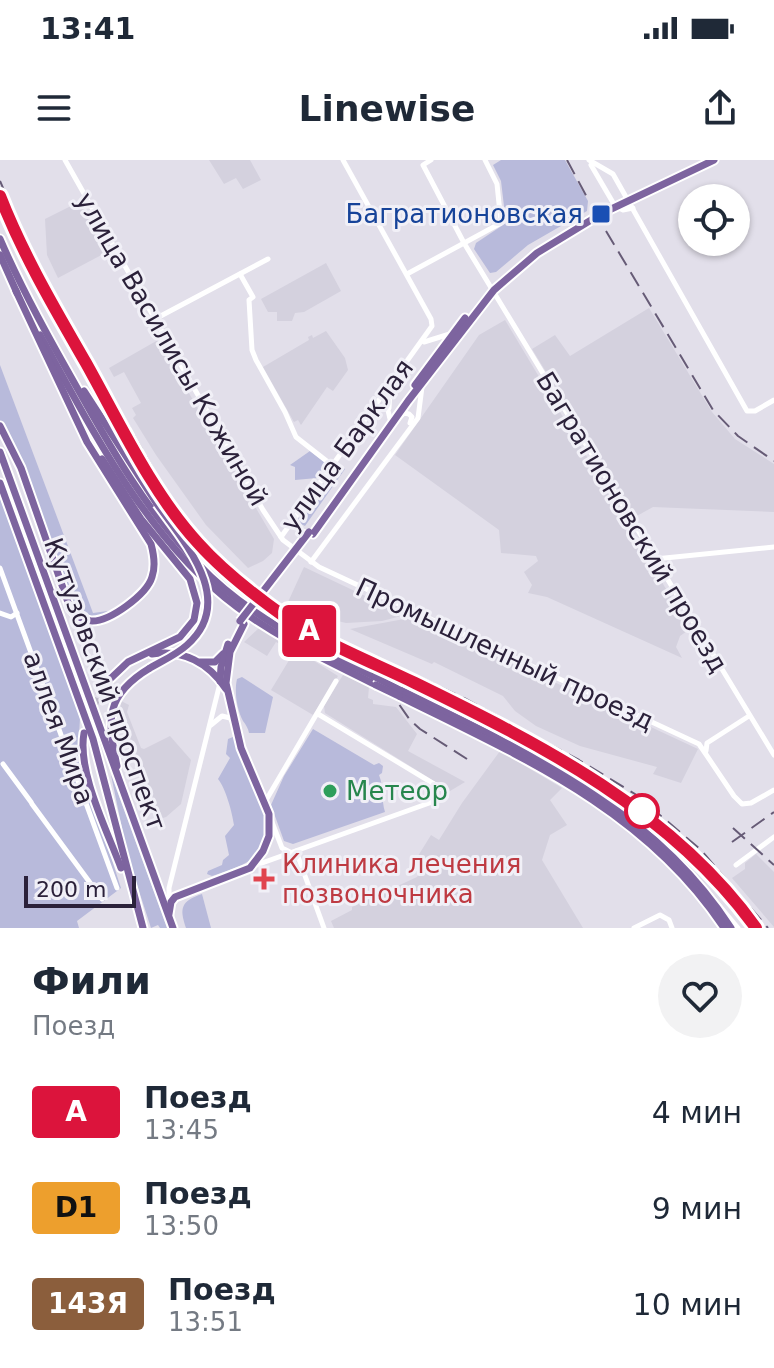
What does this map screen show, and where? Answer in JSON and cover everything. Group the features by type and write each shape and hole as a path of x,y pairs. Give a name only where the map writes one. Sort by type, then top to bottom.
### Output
{"main road":[{"name":"улица Барклая","path":"220,681 226,648 242,622 311,533 454,333 510,270 615,206 714,160"},
{"path":"0,239 109,445 159,519 209,575 241,603 376,681"},
{"path":"0,255 87,442 151,544 153,575 146,589 131,602 100,620 80,618 66,602 25,479 0,426"},
{"path":"16,291 104,447 154,523 204,579 237,607 285,637 540,766 600,804 680,869 731,928"},
{"name":"улица Барклая","path":"390,422 491,291"},
{"path":"54,346 198,564 207,596 203,624 195,636 173,655 131,680 122,689 112,719 112,744 125,799"},
{"path":"71,408 141,519 190,579 196,594 196,612 185,632 137,657 109,680"},
{"name":"Кутузовский проспект","path":"0,452 172,924"},
{"name":"Кутузовский проспект","path":"0,483 93,739 143,928"},
{"name":"улица Барклая","path":"227,666 242,622"},
{"path":"198,662 217,661 226,648"},
{"path":"137,657 165,652 186,655 220,681 227,691"},
{"path":"172,924 169,908 172,899 250,868 267,841 269,814 241,748 227,691 227,666"},
{"path":"84,733 82,744 86,770 137,911"},
{"path":"702,891 723,928"}],"street":[{"name":"улица Василисы Кожиной","path":"65,160 281,537"},
{"path":"343,160 433,322 388,394 390,422 406,413 412,417 409,428"},
{"name":"Багратионовский проезд","path":"431,160 423,165 491,291 774,755"},
{"path":"407,274 501,221 496,183 485,160"},
{"path":"589,160 613,174 747,411 755,411 774,400"},
{"path":"589,160 615,206 623,210 633,208"},
{"path":"155,319 268,259"},
{"path":"240,274 253,297 249,300 252,350 256,360 296,437 333,466"},
{"path":"422,343 454,333"},
{"path":"311,562 418,418 421,391 428,376"},
{"path":"281,537 397,378"},
{"path":"375,407 384,405 389,408"},
{"name":"Промышленный проезд","path":"281,537 311,562 703,744 738,801 751,803 774,790"},
{"path":"655,559 774,547"},
{"name":"аллея Мира","path":"0,568 117,888"},
{"path":"0,613 11,617 17,613"},
{"name":"улица Барклая","path":"169,908 169,888 220,681 227,666"},
{"path":"265,802 336,681"},
{"path":"250,868 446,797 444,790 318,714"},
{"path":"210,725 222,716 230,718 235,724"},
{"path":"703,744 749,716"},
{"path":"1,762 102,899"},
{"path":"269,814 282,848 293,852 324,928"},
{"path":"736,865 774,837"},
{"path":"155,882 169,888"},
{"path":"702,891 738,928"},
{"path":"634,928 655,916 665,917 672,928"}],"shaded area":[{"path":"209,160 250,160 261,180 243,189 236,178 224,184"},
{"path":"501,160 565,160 588,201 587,211 528,245 496,272 490,273 474,249 476,243 506,223 501,181 493,165"},
{"path":"81,201 109,251 58,278 47,255 45,219"},
{"path":"326,263 341,291 304,312 295,313 292,321 277,321 277,312 268,312 261,299"},
{"path":"649,308 712,412 735,439 774,464 774,512 653,507 635,517 532,349 555,335 570,356"},
{"path":"505,320 690,629 680,636 676,647 682,658 547,597 528,593 532,585 524,572 538,561 536,556 501,553 499,530 395,455 479,335"},
{"path":"326,331 345,358 348,370 333,391 327,387 301,425 298,420 294,422 263,367 309,340 308,337 312,335 313,338"},
{"path":"158,340 274,539 272,553 248,568 206,525 156,455 133,418 136,415 132,408 141,403 124,372 114,377 109,368"},
{"path":"0,365 93,613 115,610 104,616 94,618 73,610 0,423"},
{"path":"310,451 327,464 317,478 295,480 295,467 290,465"},
{"path":"339,464 345,469 305,526 301,524 296,530 292,527"},
{"path":"0,498 80,718 78,754 121,888 77,921 79,928 0,928"},
{"path":"304,567 405,615 382,621 346,623 321,617 288,602"},
{"path":"415,617 698,749 681,783 653,774 657,767 580,746 536,726 515,711 503,696 434,662 432,664 350,629"},
{"path":"260,627 338,676 313,715 271,690 294,652 276,642 267,656 244,642"},
{"path":"343,675 369,687 368,698 373,700 373,704 396,707 417,734 408,751 465,782 450,791 325,713 324,706"},
{"path":"242,677 273,697 265,733 249,733 241,717 236,690 237,679"},
{"path":"121,701 129,705 127,712 141,748 170,736 191,760 181,804 166,817 160,819 137,757 130,753 120,721"},
{"name":"Метеор","path":"313,729 374,765 379,763 383,766 379,775 385,812 293,844 284,841 271,805 284,776"},
{"path":"233,737 260,799 266,832 262,847 252,859 212,876 207,874 208,871 222,865 229,855 225,836 234,825 218,779 230,758 226,754 228,739"},
{"path":"500,751 562,788 550,800 567,825 550,835 542,860 583,928 334,928 331,921 352,910 352,907 417,877 421,870 413,864 431,835 439,840"},
{"path":"111,775 167,928 158,925 151,928 128,857"},
{"path":"756,854 774,872 774,927 732,878 745,869 745,863"},
{"path":"202,894 211,928 186,928 182,910 190,899"}],"tunnel":[{"path":"87,724 99,693 109,680"}],"railway":[{"path":"567,160 589,201"},
{"path":"0,181 34,260 167,493 200,538 292,614 323,632 464,698 635,794 700,849 768,928"},
{"path":"606,231 713,410 738,436 774,461"},
{"path":"326,646 371,671 387,687 410,720 467,759"},
{"path":"525,744 650,822 704,870 753,928"},
{"path":"732,842 774,812"},
{"path":"733,828 774,865"}],"train":[{"name":"A","path":"0,196 44,291 151,476 177,518 220,566 288,619 475,713 613,790 664,829 731,896 756,928"}],"place":[{"name":"Багратионовская","path":"601,214"},
{"name":"Метеор","path":"330,791"},
{"name":"Клиника лечения позвоночника","path":"264,879"}]}
